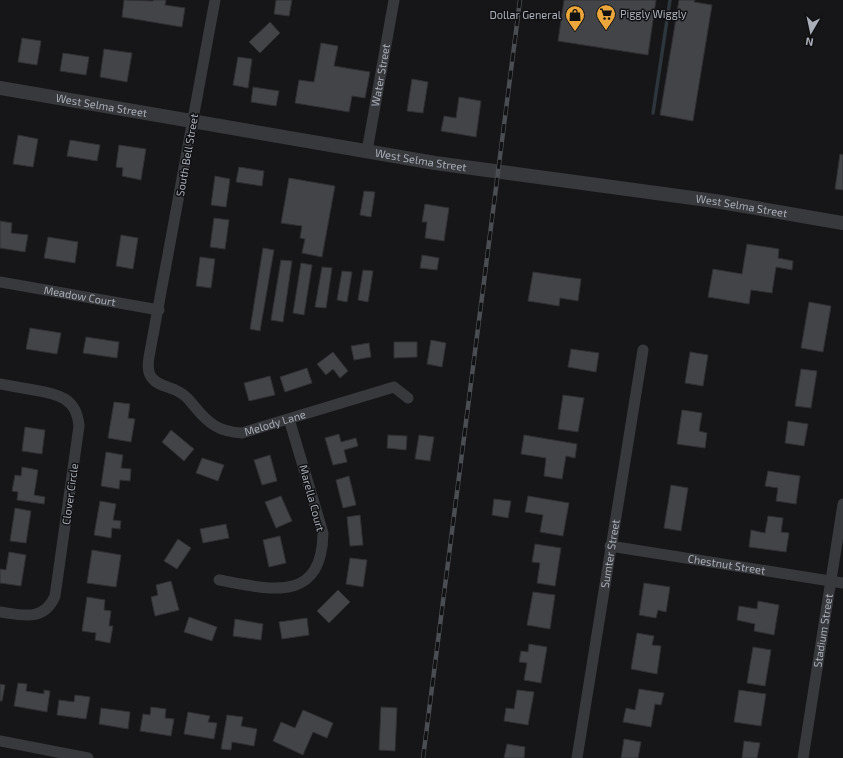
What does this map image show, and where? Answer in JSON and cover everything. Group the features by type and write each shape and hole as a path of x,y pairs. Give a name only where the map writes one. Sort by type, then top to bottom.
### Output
{"street":[{"name":"South Bell Street","path":"159,310 215,0"},
{"name":"Water Street","path":"367,151 394,0"},
{"name":"West Selma Street","path":"0,88 435,163 715,201 843,223"},
{"name":"Meadow Court","path":"0,282 159,310"},
{"name":"Melody Lane","path":"159,310 148,365 150,377 155,382 178,391 187,397 204,418 222,430 242,433 394,387 408,398"},
{"name":"Sumter Street","path":"577,758 610,546 643,350"},
{"name":"Clover Circle","path":"0,384 52,394 64,398 76,412 79,426 55,596 49,606 35,615 24,616 0,612"},
{"name":"Marella Court","path":"219,580 260,587 288,588 299,585 307,578 314,570 319,560 323,533 289,419"},
{"name":"Stadium Street","path":"803,758 843,504"},
{"name":"Chestnut Street","path":"610,546 843,583"},
{"path":"0,741 88,758"}],"building":[{"path":"124,0 166,0 165,5 185,8 182,27 122,17"},
{"path":"276,0 292,0 289,16 274,14"},
{"path":"564,0 656,0 648,55 558,41"},
{"path":"679,0 695,0 694,2 712,5 693,121 660,115"},
{"path":"270,22 280,33 260,53 249,42"},
{"path":"22,38 41,41 37,65 18,62"},
{"path":"321,43 338,46 334,66 370,72 365,98 352,96 349,112 295,103 299,80 314,82"},
{"path":"104,49 132,53 127,82 100,77"},
{"path":"63,53 89,57 86,75 60,71"},
{"path":"238,57 252,59 248,88 233,85"},
{"path":"412,79 428,82 423,113 407,111"},
{"path":"253,87 279,91 276,106 251,102"},
{"path":"459,97 481,101 476,137 441,131 444,116 456,118"},
{"path":"18,135 38,139 33,167 13,164"},
{"path":"70,140 100,145 97,161 67,156"},
{"path":"119,145 146,149 141,180 122,176 123,168 116,167"},
{"path":"840,154 843,155 843,190 835,189"},
{"path":"239,167 264,171 262,186 236,182"},
{"path":"215,176 230,179 226,207 211,205"},
{"path":"289,178 335,186 322,257 302,253 305,239 300,238 302,226 281,223"},
{"path":"364,191 375,192 371,217 360,215"},
{"path":"425,204 449,208 444,241 425,238 427,222 422,222"},
{"path":"214,218 229,220 225,249 210,247"},
{"path":"0,221 12,223 11,233 28,235 25,252 0,248"},
{"path":"121,235 138,238 133,269 116,266"},
{"path":"48,237 78,242 75,263 44,258"},
{"path":"747,244 779,249 778,258 793,261 792,270 776,267 772,293 751,290 749,304 708,297 713,269 742,274"},
{"path":"263,248 274,250 260,331 250,329"},
{"path":"422,255 439,258 437,270 420,268"},
{"path":"200,257 215,259 211,288 196,286"},
{"path":"281,260 292,261 283,322 271,320"},
{"path":"301,263 312,265 304,315 293,313"},
{"path":"322,267 332,268 326,308 315,307"},
{"path":"363,270 373,271 368,302 358,300"},
{"path":"342,271 352,272 347,302 337,300"},
{"path":"533,272 581,279 578,301 560,298 559,306 528,301"},
{"path":"809,302 831,306 823,352 801,348"},
{"path":"30,328 61,333 57,354 26,349"},
{"path":"86,337 119,342 117,358 83,353"},
{"path":"431,340 446,343 442,367 427,364"},
{"path":"394,342 417,342 417,357 394,358"},
{"path":"369,343 371,357 354,360 351,346"},
{"path":"571,349 599,353 596,372 568,367"},
{"path":"333,352 348,371 340,378 333,369 326,375 317,364"},
{"path":"690,352 708,355 703,386 685,383"},
{"path":"307,368 312,383 285,392 280,377"},
{"path":"801,369 817,371 811,408 795,406"},
{"path":"270,376 275,395 249,401 244,383"},
{"path":"563,395 584,398 578,432 558,429"},
{"path":"114,402 130,404 128,418 135,419 131,442 108,438"},
{"path":"682,410 702,413 699,431 707,433 705,448 677,444"},
{"path":"788,421 808,424 804,446 785,443"},
{"path":"25,427 45,430 42,454 22,451"},
{"path":"171,430 194,449 184,461 162,442"},
{"path":"339,434 341,442 356,438 358,446 344,450 347,462 333,465 325,438"},
{"path":"388,435 407,436 406,450 387,448"},
{"path":"419,435 434,437 430,461 415,459"},
{"path":"524,435 577,444 575,458 566,456 562,479 544,476 546,458 521,454"},
{"path":"106,452 123,455 121,468 131,469 130,481 120,480 119,489 101,486"},
{"path":"270,455 277,481 262,485 254,460"},
{"path":"202,458 224,465 218,481 196,473"},
{"path":"22,467 38,470 34,495 45,497 44,504 17,500 18,492 12,491 15,475 21,476"},
{"path":"768,471 800,476 796,504 776,501 778,488 765,486"},
{"path":"349,476 356,505 343,508 336,480"},
{"path":"671,485 688,488 681,531 664,528"},
{"path":"281,496 292,521 276,528 265,502"},
{"path":"528,496 569,503 563,536 540,532 543,515 525,512"},
{"path":"494,499 511,501 508,518 492,515"},
{"path":"100,501 116,504 113,520 121,521 120,529 112,528 111,538 94,535"},
{"path":"15,508 31,511 26,543 10,541"},
{"path":"360,515 363,545 350,546 347,517"},
{"path":"768,516 783,518 781,532 789,533 786,552 749,547 751,530 765,533"},
{"path":"226,524 229,538 203,543 200,529"},
{"path":"280,536 286,563 269,567 263,540"},
{"path":"178,539 191,548 177,569 164,561"},
{"path":"535,544 561,548 555,586 537,583 540,563 532,562"},
{"path":"92,550 121,555 116,587 87,583"},
{"path":"9,552 26,555 21,586 0,583 0,569 6,570"},
{"path":"350,558 367,560 363,587 346,584"},
{"path":"171,581 179,610 155,616 151,597 158,595 156,585"},
{"path":"644,583 670,587 666,612 658,610 656,618 639,615"},
{"path":"338,590 350,602 329,623 317,611"},
{"path":"533,592 555,595 550,629 527,625"},
{"path":"87,597 105,600 104,610 111,611 109,626 113,626 110,643 95,640 96,633 82,631"},
{"path":"758,601 779,605 774,635 754,631 755,624 737,620 739,606 757,609"},
{"path":"189,617 217,627 212,641 184,632"},
{"path":"307,618 309,635 282,639 279,622"},
{"path":"235,619 263,624 261,640 233,636"},
{"path":"637,633 654,636 652,645 661,646 657,674 631,669"},
{"path":"529,644 547,647 541,683 524,680 527,663 519,662 521,651 528,652"},
{"path":"753,647 771,650 765,686 747,683"},
{"path":"18,683 27,684 26,691 44,694 44,690 50,691 47,712 14,706"},
{"path":"0,684 5,685 2,701 0,701"},
{"path":"639,689 664,693 661,705 655,704 651,727 623,722 626,708 635,710"},
{"path":"517,690 534,692 528,725 504,721 506,708 514,709"},
{"path":"739,690 766,694 761,726 734,722"},
{"path":"75,695 90,697 86,719 57,715 59,700 74,702"},
{"path":"151,707 166,709 165,718 174,719 171,736 140,731 143,714 150,715"},
{"path":"381,707 397,708 395,751 379,750"},
{"path":"101,708 130,712 128,729 99,724"},
{"path":"303,710 333,723 327,738 313,732 303,755 273,741 281,722 295,728"},
{"path":"188,712 210,716 208,722 217,723 214,739 184,734"},
{"path":"227,715 243,717 241,726 257,729 254,746 232,742 231,750 221,749"},
{"path":"624,739 641,742 638,758 621,758"},
{"path":"744,741 760,743 757,758 742,758"},
{"path":"507,744 525,747 524,758 504,758"}],"waterway":[{"path":"653,113 670,0"}],"railway":[{"path":"423,758 520,0"}],"place":[{"name":"Piggly Wiggly","path":"606,31"},
{"name":"Dollar General","path":"575,32"}]}
